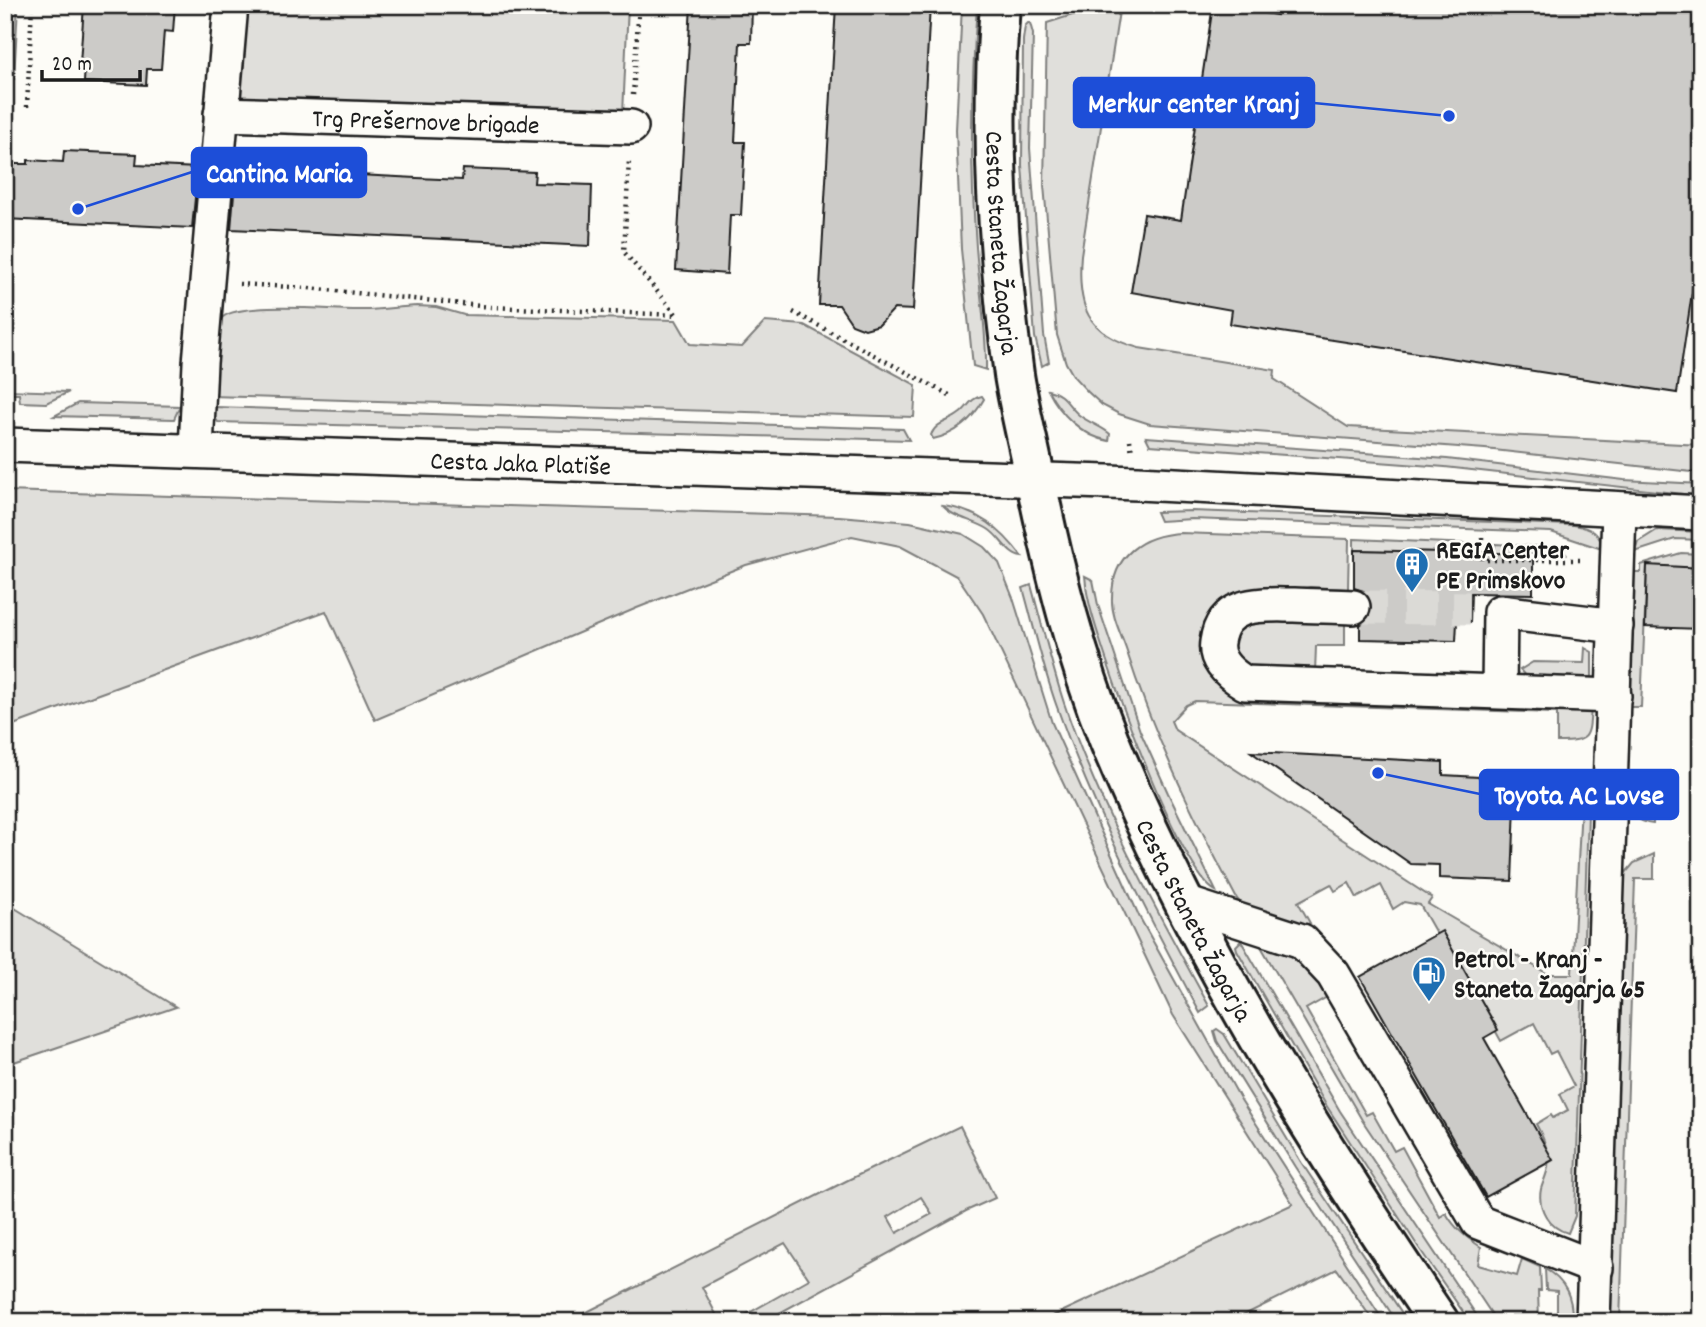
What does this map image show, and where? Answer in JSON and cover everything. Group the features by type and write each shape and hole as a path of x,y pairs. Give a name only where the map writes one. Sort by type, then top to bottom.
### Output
{"main road":[{"name":"Cesta Staneta Žagarja","path":"1000,5 995,96 996,197 1015,377 1054,569 1085,676 1128,784 1185,903 1304,1116 1439,1322"}],"street":[{"path":"196,450 207,282 231,5"},
{"name":"Trg Prešernove brigade","path":"221,114 631,127"},
{"name":"Cesta Jaka Platiše","path":"5,445 1036,479"},
{"path":"1036,479 1701,513"},
{"path":"1593,1322 1619,510"},
{"path":"1353,607 1254,604 1236,611 1225,619 1219,629 1216,646 1220,661 1230,674 1245,683 1614,696"},
{"path":"1500,690 1485,610 1616,626"},
{"path":"1185,903 1302,941 1333,974 1478,1222 1596,1268"}],"path":[{"path":"27,107 32,5"},
{"path":"207,282 308,288 491,307 677,315 624,252"},
{"path":"793,312 953,397"},
{"path":"1482,537 1482,560 1598,561"}],"shaded area":[{"path":"5,5 18,5 14,79 5,81"},
{"path":"244,5 628,5 623,114 236,100"},
{"path":"962,5 977,5 972,156 986,370 973,366 961,249 956,130"},
{"path":"1097,5 1120,5 1080,273 1084,303 1089,315 1096,326 1107,335 1139,348 1275,370 1274,379 1348,427 1701,445 1701,471 1485,449 1150,424 1119,414 1102,405 1074,377 1066,363 1057,335 1044,185 1047,23"},
{"path":"1028,23 1033,34 1030,148 1044,335 1049,362 1042,366 1035,337 1022,165 1023,40"},
{"path":"436,307 464,315 676,320 690,344 742,347 765,322 804,325 916,385 914,417 210,396 215,332 223,317 234,312 270,308 368,310"},
{"path":"5,390 69,392 46,403 20,402 19,394 5,394"},
{"path":"1048,390 1058,394 1079,415 1110,434 1109,441 1090,434 1073,423"},
{"path":"982,396 984,399 980,406 963,425 933,439 931,435 936,427 955,417"},
{"path":"78,403 180,406 174,419 54,416"},
{"path":"215,407 903,429 909,440 218,422 210,411"},
{"path":"1146,437 1447,459 1624,480 1701,484 1701,496 1445,467 1150,445"},
{"path":"5,491 839,516 910,522 963,534 984,547 999,563 1013,598 1052,723 1140,918 1241,1100 1384,1322 1374,1322 1337,1269 1230,1322 1040,1322 1293,1204 1173,1015 983,614 958,577 900,546 852,536 746,565 637,608 375,720 326,611 5,728"},
{"path":"943,506 967,512 988,523 1006,538 1022,557 1012,553 988,529 952,513"},
{"path":"1192,511 1574,525 1594,532 1602,549 1551,532 1192,519 1160,521 1156,512"},
{"path":"1657,530 1701,532 1701,540 1675,539 1635,552 1638,542"},
{"path":"1181,533 1349,539 1348,589 1310,587 1295,591 1244,591 1223,600 1209,672 1591,707 1586,736 1568,742 1557,742 1557,713 1195,701 1186,705 1171,721 1175,730 1432,898 1428,904 1548,974 1572,974 1582,787 1559,786 1559,780 1574,775 1589,782 1575,1216 1568,1233 1555,1227 1543,1210 1540,1196 1548,1156 1536,1124 1551,1115 1553,1118 1568,1110 1560,1094 1574,1086 1556,1051 1550,1054 1534,1023 1501,1041 1453,954 1449,956 1420,905 1404,902 1393,909 1381,885 1357,898 1349,883 1335,891 1331,884 1298,902 1310,923 1304,926 1243,906 1237,899 1190,808 1162,745 1113,611 1113,583 1124,559 1142,543"},
{"path":"1354,539 1471,544 1471,553 1354,550"},
{"path":"1495,544 1550,547 1563,549 1566,554 1494,553"},
{"path":"1681,553 1701,554 1701,568 1647,566 1641,707 1629,707 1634,572 1641,572 1641,565"},
{"path":"1085,576 1093,580 1098,605 1140,731 1216,891 1201,876 1182,845 1142,756 1106,660 1087,594"},
{"path":"1031,585 1059,688 1078,742 1111,820 1209,1006 1200,1013 1123,863 1072,747 1047,677 1023,588"},
{"path":"1251,618 1345,621 1345,646 1316,646 1315,673 1250,672 1232,658 1230,637"},
{"path":"1585,648 1592,652 1592,679 1527,678 1520,670 1533,662 1584,663"},
{"path":"1654,777 1653,824 1634,815 1627,794 1637,781"},
{"path":"1654,854 1654,879 1635,879 1620,1322 1610,1322 1624,875 1634,863"},
{"path":"5,902 176,1007 5,1065"},
{"path":"1241,941 1340,1111 1481,1322 1470,1322 1326,1105 1237,950 1236,946"},
{"path":"1259,943 1300,962 1329,996 1306,1009 1366,1115 1372,1112 1394,1151 1402,1147 1440,1217 1446,1213 1462,1233 1481,1247 1478,1265 1517,1276 1522,1259 1540,1267 1539,1321 1557,1320 1557,1291 1546,1290 1545,1269 1558,1279 1567,1291 1572,1322 1497,1322 1362,1120"},
{"path":"1217,1029 1224,1034 1301,1162 1408,1322 1397,1322 1295,1167 1217,1041 1214,1031"},
{"path":"960,1126 995,1198 966,1211 763,1322 733,1322 809,1279 785,1243 702,1287 720,1322 575,1322 573,1319","holes":["921,1197 932,1214 897,1233 888,1217"]}],"building":[{"path":"84,5 175,5 173,32 164,31 161,69 147,69 146,85 84,82 85,65 80,64"},
{"path":"691,5 752,5 751,43 740,43 735,142 745,142 741,215 730,215 727,274 676,270"},
{"path":"836,5 930,5 913,310 894,309 879,325 865,329 852,324 839,305 819,305"},
{"path":"1213,5 1277,15 1279,5 1701,5 1701,233 1677,393 1230,324 1232,310 1131,292 1144,214 1181,220"},
{"path":"64,151 137,154 136,165 198,168 192,228 5,219 5,164 28,164 28,160 63,162"},
{"path":"287,161 360,164 359,175 462,180 463,169 535,172 534,183 592,185 590,246 231,229 236,170 287,171"},
{"name":"REGIA Center PE Primskovo","path":"1354,550 1533,554 1533,594 1471,593 1470,622 1457,622 1456,641 1360,639 1360,625 1369,618 1372,607 1364,591 1354,588"},
{"path":"1647,565 1701,568 1701,629 1645,627"},
{"path":"1251,752 1443,762 1443,775 1516,779 1512,881 1439,878 1439,865 1411,864"},
{"path":"1442,931 1498,1030 1484,1038 1553,1160 1486,1197 1360,977"}],"tunnel":[{"path":"1353,607 1470,608"}],"place":[{"name":"Merkur center Kranj","path":"1449,116"},
{"name":"Cantina Maria","path":"78,209"},
{"name":"REGIA Center PE Primskovo","path":"1412,594"},
{"name":"Toyota AC Lovse","path":"1378,773"},
{"name":"Petrol - Kranj - Staneta Žagarja 65","path":"1429,1003"}]}
